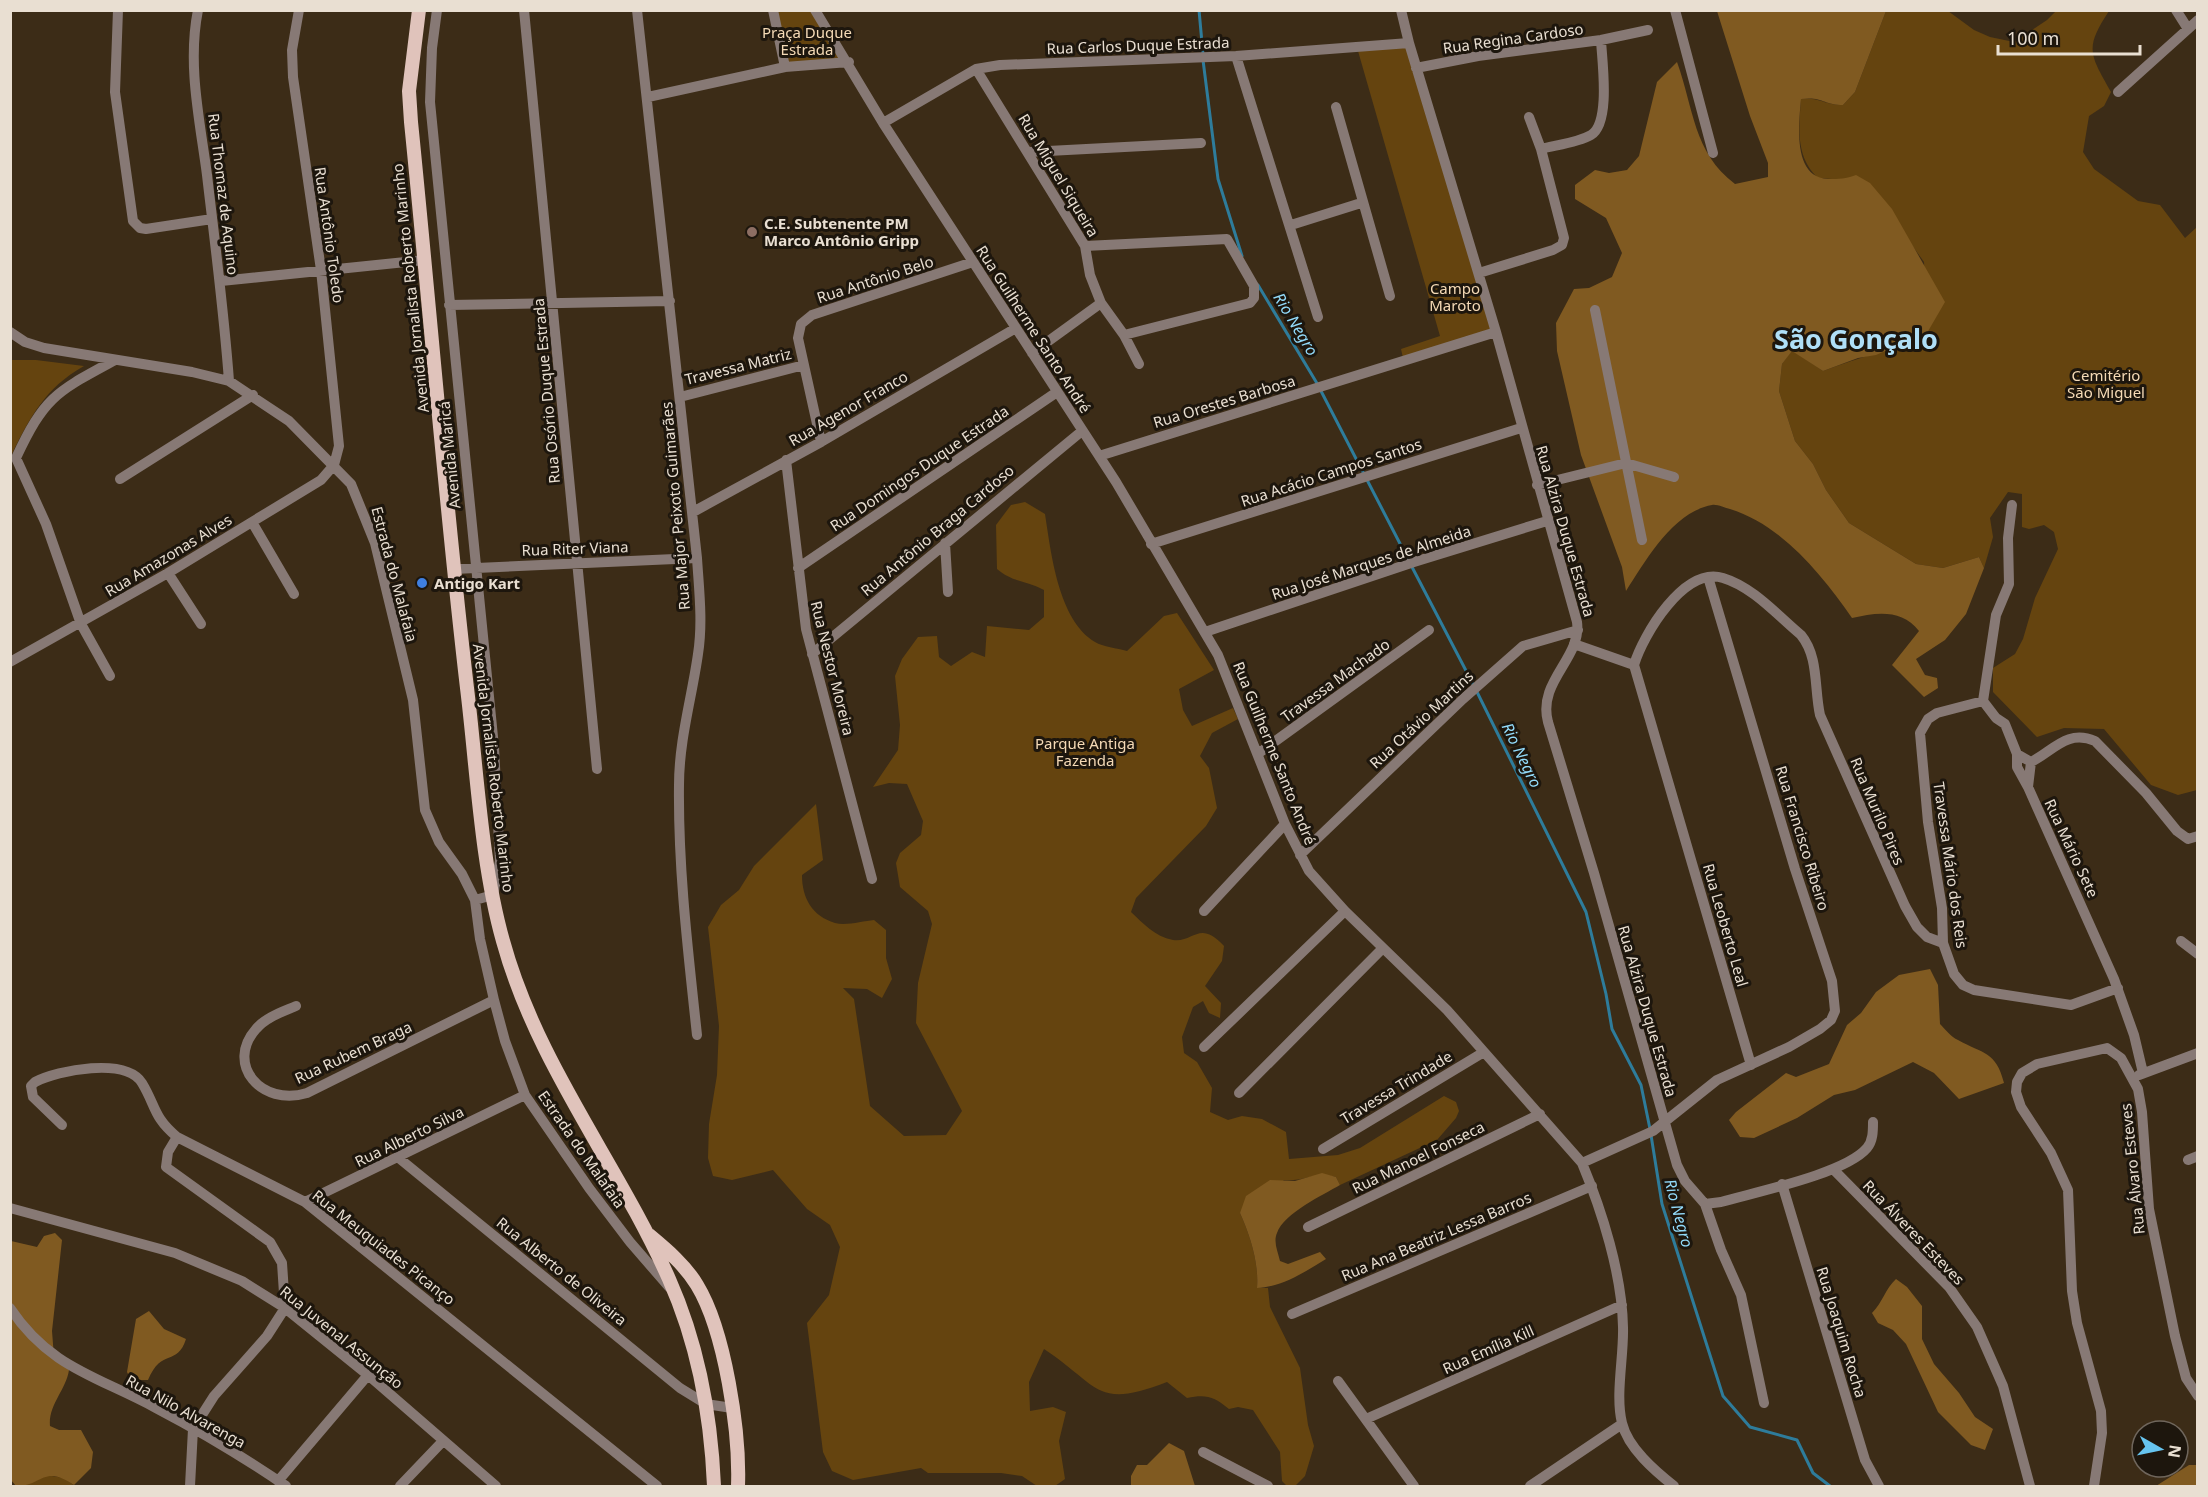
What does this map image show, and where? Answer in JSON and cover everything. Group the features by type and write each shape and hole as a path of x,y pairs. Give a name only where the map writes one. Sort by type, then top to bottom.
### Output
{"main road":[{"name":"Avenida Jornalista Roberto Marinho","path":"419,10 409,92 454,569 493,895 512,970 538,1036 578,1114 644,1231 675,1293 693,1348 706,1404 714,1486"},
{"path":"644,1231 674,1256 688,1272 701,1293 717,1336 732,1408 738,1486"}],"street":[{"path":"118,10 115,92 133,221 136,226 146,229 212,219"},
{"name":"Rua Thomaz de Aquino","path":"198,10 194,30 194,73 221,282 230,381"},
{"name":"Rua Antônio Toledo","path":"299,10 292,50 292,77 321,270 339,446 334,465"},
{"name":"Avenida Maricá","path":"437,10 431,60 430,102 494,747 501,861 493,895"},
{"name":"Rua Osório Duque Estrada","path":"524,10 597,769"},
{"name":"Rua Major Peixoto Guimarães","path":"637,10 697,558 700,626 698,653 685,723 679,784 684,919 697,1035"},
{"path":"773,10 785,67"},
{"name":"Rua Guilherme Santo André","path":"815,10 849,62 883,123 1099,456 1205,632 1218,655 1259,753 1285,824 1300,855 1319,885 1447,1010 1582,1162 1592,1186 1620,1286 1622,1424"},
{"name":"Rua Alzira Duque Estrada","path":"1401,10 1416,68 1496,332 1578,630 1574,644 1553,681 1545,710 1598,884 1664,1124 1685,1181 1705,1204"},
{"path":"1675,10 1713,153"},
{"path":"2176,10 2188,29"},
{"path":"2118,92 2198,20"},
{"name":"Rua Regina Cardoso","path":"1416,68 1509,51 1601,40 1648,30"},
{"path":"1541,149 1588,136 1596,128 1604,102 1601,40"},
{"name":"Rua Carlos Duque Estrada","path":"883,123 976,69 1000,65 1236,56 1409,43"},
{"path":"1236,56 1318,317"},
{"path":"648,97 785,67 849,62"},
{"name":"Rua Miguel Siqueira","path":"976,69 1085,246 1090,275 1101,303 1124,335 1139,364"},
{"path":"1336,107 1361,203 1390,296"},
{"path":"1479,273 1553,250 1562,245 1564,232 1541,149 1529,117"},
{"path":"1029,152 1201,143"},
{"path":"1290,225 1361,203"},
{"path":"1085,246 1227,239 1232,243 1254,286 1254,298 1250,303 1124,335"},
{"path":"221,282 425,260"},
{"name":"Rua Antônio Belo","path":"821,442 798,330 812,315 973,262"},
{"path":"449,305 670,301"},
{"path":"1032,352 1101,303"},
{"path":"1595,310 1642,540"},
{"name":"Rua Agenor Franco","path":"693,512 821,442 1016,328"},
{"name":"Estrada do Malafaia","path":"10,332 25,342 44,348 192,372 230,381 289,421 351,484 361,502 375,543 417,720 421,787 425,810 438,842 462,874 475,900 480,939 494,1000 505,1041 525,1095 596,1197 675,1293"},
{"name":"Rua Orestes Barbosa","path":"1099,456 1496,332"},
{"path":"110,676 81,624 46,524 13,460 47,402 63,388 114,360"},
{"name":"Travessa Matriz","path":"680,397 804,365"},
{"name":"Rua Domingos Duque Estrada","path":"798,568 1057,392"},
{"path":"120,479 253,395"},
{"name":"Rua Acácio Campos Santos","path":"1151,544 1521,428"},
{"name":"Rua Antônio Braga Cardoso","path":"812,654 1082,430"},
{"name":"Rua Nestor Moreira","path":"786,460 801,605 872,879"},
{"path":"1537,485 1626,463 1674,477"},
{"name":"Rua Amazonas Alves","path":"10,662 81,624 252,522 321,480 334,465"},
{"path":"2012,505 2008,538 2009,584 1996,615 1983,701 1996,718 2005,724 2017,754 2017,767 2028,788"},
{"name":"Rua José Marques de Almeida","path":"1205,632 1414,562 1547,521"},
{"path":"252,522 294,594"},
{"path":"945,543 948,592"},
{"name":"Rua Riter Viana","path":"454,569 697,558"},
{"path":"168,573 201,624"},
{"name":"Rua Murilo Pires","path":"1708,578 1720,577 1735,582 1801,635 1808,644 1815,673 1820,715 1885,866 1917,927 1927,937 1943,943"},
{"path":"1574,644 1635,665 1646,634 1671,601 1693,584 1708,578"},
{"name":"Rua Francisco Ribeiro","path":"1708,578 1835,996 1835,1011 1831,1020 1820,1029 1751,1065"},
{"name":"Travessa Machado","path":"1259,753 1429,630"},
{"name":"Rua Otávio Martins","path":"1300,855 1463,699 1523,646 1578,630"},
{"name":"Rua Leoberto Leal","path":"1635,665 1751,1065"},
{"name":"Travessa Mário dos Reis","path":"1983,701 1937,713 1928,718 1920,733 1928,822 1942,908 1943,943 1954,975 1963,985 1974,990 2071,1005 2118,988"},
{"path":"2017,754 2031,762 2060,741 2074,737 2086,737 2095,741 2146,794 2177,831 2193,838"},
{"name":"Rua Mário Sete","path":"2031,762 2028,788 2118,988 2134,1035 2138,1075"},
{"path":"1204,911 1285,824"},
{"path":"475,900 493,895"},
{"path":"1204,1047 1345,911"},
{"path":"2181,941 2198,954"},
{"path":"1239,1093 1383,948"},
{"name":"Rua Rubem Braga","path":"296,1006 268,1018 255,1030 249,1043 245,1058 249,1074 262,1090 272,1095 284,1097 307,1093 494,1000"},
{"name":"Rua Álvaro Esteves","path":"2094,1486 2102,1433 2101,1411 2077,1323 2072,1291 2068,1190 2064,1176 2021,1107 2016,1092 2016,1082 2022,1072 2037,1064 2100,1049 2112,1050 2138,1075 2146,1185 2153,1232 2186,1378 2198,1396"},
{"name":"Travessa Trindade","path":"1323,1149 1484,1052"},
{"path":"2138,1075 2198,1053"},
{"path":"1582,1162 1653,1131 1717,1080 1751,1065"},
{"name":"Rua Meuquiades Picanço","path":"62,1125 33,1097 31,1086 42,1078 105,1068 125,1070 134,1075 142,1082 160,1122 177,1137 305,1202 657,1486"},
{"name":"Rua Alberto Silva","path":"305,1202 400,1159 525,1095"},
{"name":"Rua Manoel Fonseca","path":"1308,1227 1540,1114"},
{"path":"1764,1403 1742,1295 1720,1250 1705,1204 1833,1169 1866,1150 1871,1142 1873,1122"},
{"path":"177,1137 168,1152 166,1167 270,1242 282,1263 285,1308 267,1336 214,1396 193,1429 190,1486"},
{"name":"Rua Alberto de Oliveira","path":"400,1159 680,1388 706,1404"},
{"name":"Rua Álveres Esteves","path":"1833,1169 1948,1287 1977,1327 2003,1386 2026,1485"},
{"name":"Rua Joaquim Rocha","path":"1782,1184 1865,1460 1879,1486"},
{"name":"Rua Ana Beatriz Lessa Barros","path":"1292,1314 1592,1186"},
{"name":"Rua Juvenal Assunção","path":"10,1208 175,1253 209,1265 242,1281 285,1308 368,1375 496,1486"},
{"name":"Rua Emília Kill","path":"1366,1419 1622,1305"},
{"name":"Rua Nilo Alvarenga","path":"10,1308 37,1343 68,1365 156,1408 282,1484"},
{"path":"282,1484 368,1375"},
{"path":"1338,1381 1414,1486"},
{"path":"706,1404 732,1408"},
{"path":"1530,1486 1622,1424 1642,1456 1674,1486"},
{"path":"400,1486 444,1441"},
{"path":"1203,1452 1268,1486"}],"green space":[{"name":"Praça Duque Estrada","path":"775,11 815,11 849,62 788,67"},
{"name":"Cemitério São Miguel","path":"1886,11 1948,11 1974,30 1990,37 2014,42 2047,20 2056,11 2109,11 2096,34 2093,51 2098,69 2111,92 2104,106 2089,116 2083,152 2094,169 2138,201 2160,205 2185,238 2197,227 2197,790 2178,795 2151,785 2104,729 2064,728 2037,737 1993,692 1993,668 2015,654 2023,639 2035,598 2058,549 2054,532 2044,525 2029,529 2022,527 2022,494 2008,492 1990,518 1993,537 1984,568 1979,557 1943,568 1916,564 1849,523 1826,490 1813,464 1795,441 1779,391 1782,364 1792,350 1823,371 1927,333 1924,262 1909,241 1845,180 1818,178 1805,161 1800,141 1801,99 1843,105 1855,92"},
{"name":"Campo Maroto","path":"1406,46 1492,330 1403,358 1401,349 1440,336 1358,51"},
{"path":"11,360 36,360 84,366 59,384 40,405 11,456"},
{"name":"Parque Antiga Fazenda","path":"1025,502 1045,514 1058,584 1072,618 1082,632 1098,644 1127,651 1164,616 1177,613 1214,670 1179,689 1183,710 1192,726 1233,708 1238,719 1212,733 1200,756 1209,768 1217,808 1206,826 1136,898 1131,912 1160,936 1180,940 1202,933 1215,938 1224,946 1222,961 1205,986 1221,1003 1220,1018 1209,1013 1203,1001 1193,1007 1182,1037 1184,1053 1197,1062 1212,1088 1210,1112 1228,1120 1242,1116 1262,1119 1286,1132 1289,1159 1338,1155 1360,1148 1444,1096 1456,1102 1459,1111 1456,1118 1437,1140 1340,1185 1336,1177 1329,1175 1284,1180 1240,1213 1253,1249 1257,1269 1257,1288 1268,1288 1270,1307 1300,1368 1308,1425 1314,1446 1305,1476 1295,1486 1287,1486 1282,1481 1280,1452 1253,1410 1238,1407 1229,1409 1214,1399 1200,1396 1187,1398 1167,1382 1125,1394 1111,1394 1089,1383 1044,1349 1029,1382 1030,1411 1053,1407 1066,1412 1059,1441 1065,1479 1055,1486 1037,1486 1022,1476 1001,1473 928,1473 921,1468 853,1480 832,1471 823,1452 807,1323 829,1295 840,1247 830,1225 807,1209 773,1170 732,1180 713,1176 708,1158 709,1124 717,1075 719,1026 708,927 721,905 739,890 754,866 816,804 823,860 802,875 806,898 814,911 827,920 849,924 874,920 886,930 886,958 892,979 882,998 867,989 843,988 854,999 870,1106 904,1136 946,1135 962,1111 916,1023 918,983 932,924 928,911 900,887 896,863 900,853 921,835 923,821 907,784 889,783 873,787 898,750 900,725 895,676 902,659 918,637 937,636 939,657 951,666 972,652 985,657 987,626 1029,630 1044,617 1044,590 1009,577 997,569 996,525 1011,505"},
{"path":"46,1475 64,1478 75,1486 22,1486"}],"shaded area":[{"path":"1717,11 1886,11 1855,92 1843,105 1814,99 1801,99 1800,148 1808,169 1816,176 1836,179 1856,175 1870,183 1892,209 1945,302 1927,333 1876,355 1858,358 1823,371 1792,351 1782,364 1779,391 1795,441 1813,464 1826,490 1849,523 1916,564 1943,568 1979,557 1984,568 1966,614 1945,640 1916,659 1925,675 1937,678 1938,688 1924,697 1892,665 1919,631 1912,624 1905,619 1888,614 1871,614 1852,618 1828,585 1784,539 1749,517 1730,509 1712,505 1698,509 1685,517 1662,539 1626,591 1622,567 1581,455 1557,351 1556,323 1574,289 1589,288 1612,277 1622,253 1606,218 1575,199 1575,185 1595,170 1609,173 1627,170 1639,156 1657,82 1677,62 1703,144 1721,171 1735,184 1768,177 1768,163 1750,116"},
{"path":"1930,969 1938,985 1940,1024 1955,1039 1993,1059 2004,1083 1959,1099 1934,1073 1913,1062 1855,1090 1834,1095 1797,1118 1754,1138 1740,1137 1729,1120 1736,1112 1786,1073 1796,1077 1829,1064 1847,1025 1861,1013 1876,992 1899,975"},
{"path":"1322,1173 1336,1177 1340,1185 1287,1218 1277,1233 1276,1243 1280,1261 1288,1264 1320,1252 1326,1259 1284,1282 1257,1288 1257,1269 1253,1249 1240,1213 1246,1196 1270,1180 1295,1181"},
{"path":"55,1233 62,1240 52,1331 54,1357 69,1370 54,1404 50,1426 59,1430 81,1430 93,1452 91,1468 74,1485 56,1476 49,1476 16,1486 11,1480 11,1241 37,1247 44,1236"},
{"path":"1896,1279 1907,1287 1922,1306 1922,1339 1934,1364 1959,1393 1975,1417 1993,1429 1985,1450 1971,1445 1938,1412 1906,1344 1893,1330 1878,1323 1872,1313"},
{"path":"149,1311 164,1329 186,1339 178,1353 159,1364 148,1380 131,1380 127,1372 136,1319"},
{"path":"1169,1443 1184,1451 1195,1486 1131,1486 1131,1476 1137,1465 1147,1465"},
{"path":"2190,1465 2197,1465 2197,1486 2156,1486 2167,1479 2190,1479"}],"waterway":[{"name":"Rio Negro","path":"1199,10 1203,54"},
{"name":"Rio Negro","path":"1203,60 1218,179 1242,256"},
{"name":"Rio Negro","path":"1258,285 1318,385"},
{"name":"Rio Negro","path":"1321,391 1409,561"},
{"name":"Rio Negro","path":"1412,567 1474,686"},
{"name":"Rio Negro","path":"1477,692 1586,912 1612,1029 1641,1085 1650,1129"},
{"name":"Rio Negro","path":"1651,1135 1662,1204 1723,1396 1750,1427 1797,1440 1813,1473 1830,1486"}],"place":[{"name":"C.E. Subtenente PM Marco Antônio Gripp","path":"752,232"},
{"name":"Antigo Kart","path":"422,583"}],"district":[{"name":"São Gonçalo","path":"1856,338"}]}
